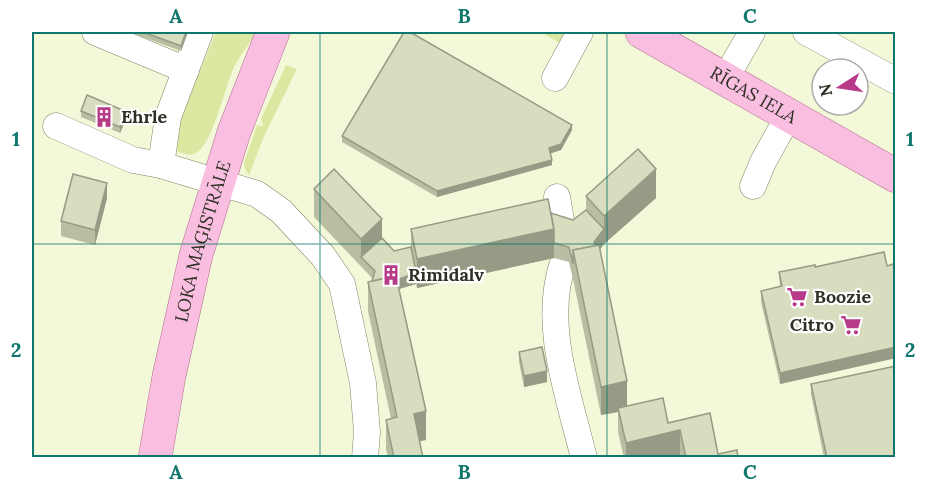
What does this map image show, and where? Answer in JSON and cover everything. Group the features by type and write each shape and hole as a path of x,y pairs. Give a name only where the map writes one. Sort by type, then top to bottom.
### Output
{"main road":[{"name":"LOKA MAĢISTRĀLE","path":"155,458 169,376 196,255 234,132 273,32"},
{"name":"RĪGAS IELA","path":"642,32 896,176"}],"street":[{"path":"161,165 168,117 200,32"},
{"path":"555,78 580,32"},
{"path":"725,79 752,32"},
{"path":"806,32 896,81"},
{"path":"114,36 186,70"},
{"path":"753,186 762,162 789,115"},
{"path":"56,126 133,160 161,165 257,194 281,211 323,256 342,284 363,383 367,432 365,458"},
{"path":"557,197 563,232"},
{"path":"564,260 557,283 557,330 565,378 584,458"}],"green space":[{"path":"216,32 256,32 234,67 208,138 202,148 189,155 178,152 174,144 175,131"},
{"path":"540,32 568,32 564,45"},
{"path":"286,65 297,69 264,136 249,175 244,163 257,125 262,126 263,124 261,119"}],"building":[{"path":"143,32 186,32 181,46"},
{"path":"404,32 410,32 572,125 561,144 549,148 552,160 437,191 342,136"},
{"name":"Ehrle","path":"87,95 127,112 120,127 81,111"},
{"path":"638,149 656,169 604,216 586,196"},
{"path":"334,169 382,219 361,239 314,189"},
{"path":"73,174 107,183 95,230 61,221"},
{"path":"548,199 554,229 417,259 411,229"},
{"path":"586,210 604,229 594,242 596,246 573,250 573,264 569,247 554,243 551,213 573,220"},
{"path":"382,238 394,251 411,247 416,273 399,279 398,285 396,276 372,281 375,271 361,257"},
{"path":"599,245 627,381 601,387 573,250"},
{"path":"884,252 887,266 893,264 896,277 896,347 780,373 761,291 782,286 779,272 815,265 815,267"},
{"path":"396,276 426,411 414,414 423,458 394,458 386,420 397,417 368,282"},
{"path":"542,347 547,371 524,376 519,352"},
{"path":"896,366 896,458 827,458 811,384"},
{"path":"663,398 668,423 710,413 718,454 737,450 738,458 686,458 680,430 626,443 618,408"}],"place":[{"name":"Ehrle","path":"104,117"},
{"name":"Rimidalv","path":"391,275"},
{"name":"Boozie","path":"797,297"},
{"name":"Citro","path":"851,325"}]}
